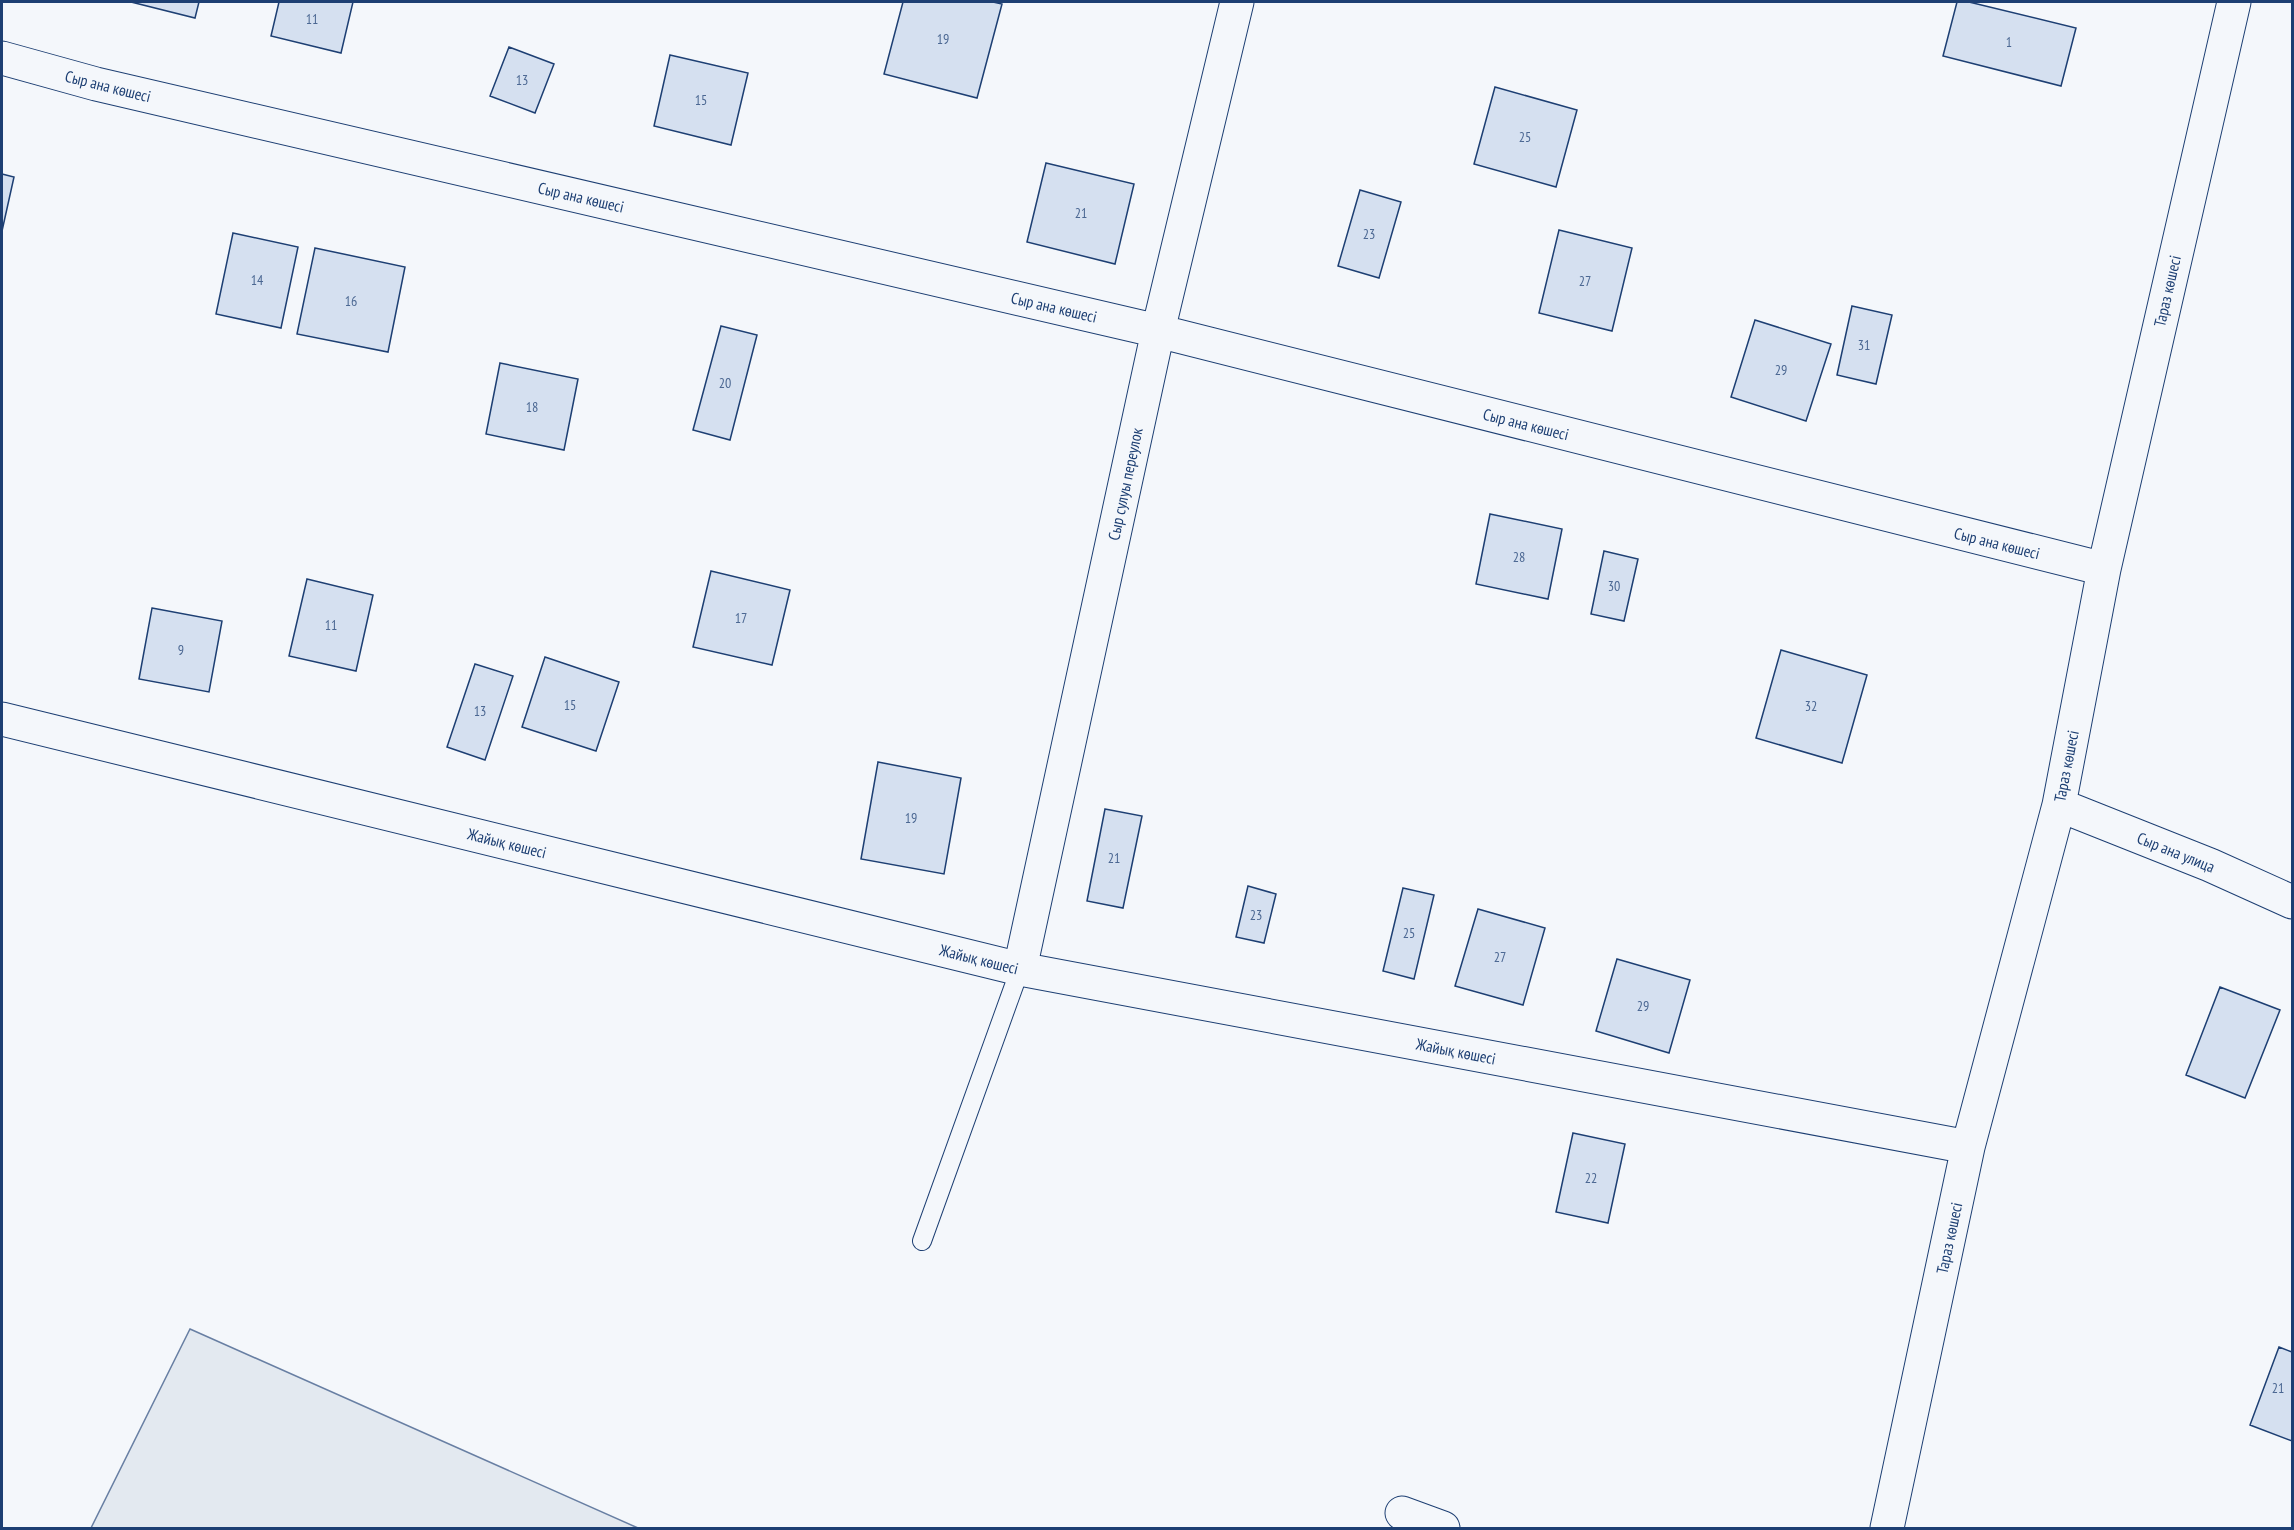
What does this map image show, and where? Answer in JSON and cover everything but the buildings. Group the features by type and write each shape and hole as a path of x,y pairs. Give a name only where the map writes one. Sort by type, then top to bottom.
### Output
{"street":[{"name":"Сыр сулуы переулок","path":"1020,969 1158,331 1238,2"},
{"name":"Тараз көшесі","path":"1887,1528 1968,1147 2059,805 2104,569 2234,2"},
{"name":"Сыр ана көшесі","path":"2,58 120,89 1158,331 2104,569"},
{"name":"Жайық көшесі","path":"2,719 1020,969 1968,1147"},
{"name":"Сыр ана улица","path":"2059,805 2210,865 2292,902"},
{"path":"1402,1513 1443,1528"}],"lane":[{"path":"921,1241 1020,969"}],"shaded area":[{"path":"190,1329 638,1528 91,1528"}]}
